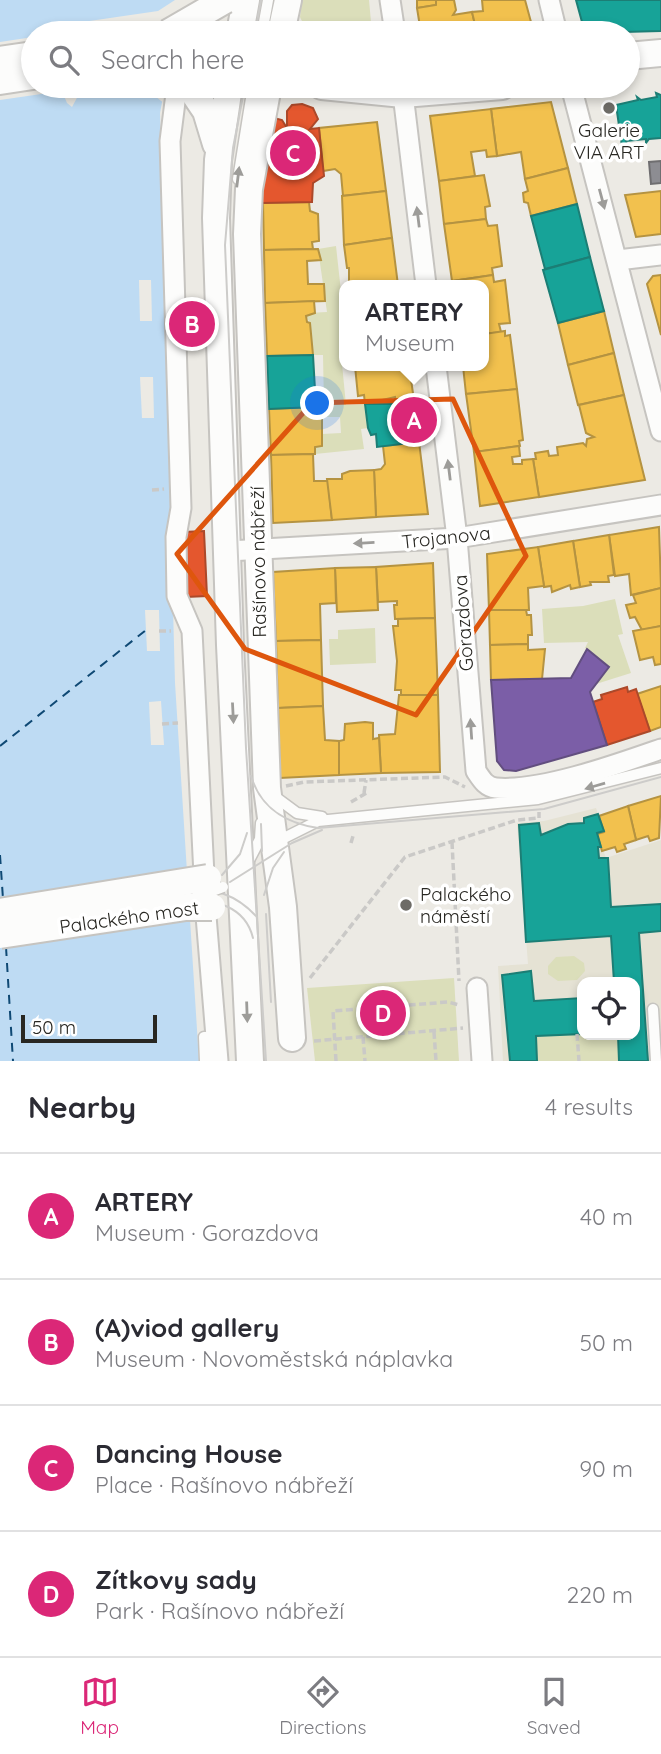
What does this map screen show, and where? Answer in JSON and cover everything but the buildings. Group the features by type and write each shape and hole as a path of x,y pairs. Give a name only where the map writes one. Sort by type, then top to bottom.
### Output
{"main road":[{"path":"189,21 225,0"},
{"path":"242,21 246,0"},
{"path":"284,21 288,0"},
{"path":"640,55 661,53"},
{"path":"0,60 21,57"},
{"path":"640,71 661,69"},
{"path":"0,81 21,78"},
{"path":"193,98 212,124 218,160"},
{"name":"Rašínovo nábřeží","path":"227,98 218,160 217,232 245,547 274,788 275,842 298,1047"},
{"name":"Rašínovo nábřeží","path":"250,1061 244,938 231,873 245,547 243,283 249,188 266,98"},
{"path":"231,873 267,884 274,895 298,1047"},
{"name":"Palackého most","path":"0,915 231,873"},
{"name":"Palackého most","path":"0,935 186,907 212,907 231,873"},
{"name":"Palackého most","path":"231,873 236,922 244,938"}],"street":[{"path":"190,21 195,0"},
{"path":"390,0 393,21"},
{"path":"549,0 554,21"},
{"path":"184,98 170,141 181,508 176,537 177,596 192,631 206,916 218,1061"},
{"path":"403,98 425,280"},
{"path":"574,98 661,431"},
{"path":"618,260 661,255"},
{"name":"Gorazdova","path":"437,371 457,538 476,771 484,783 495,788 536,785 661,749"},
{"name":"Trojanova","path":"245,547 457,538 661,505"},
{"path":"468,983 482,1061"}],"lane":[{"path":"264,21 268,0"},
{"path":"237,187 251,98"},
{"path":"231,873 261,824 245,547"},
{"path":"257,746 278,800 297,813 342,818"},
{"path":"0,926 204,895 275,842 318,821 538,799 661,768"},
{"path":"653,1009 656,1061"},
{"path":"205,1061 204,1038 216,1037"}],"path":[{"path":"159,631 173,631"},
{"path":"162,724 177,723"},
{"path":"274,788 304,782 445,774"},
{"path":"351,803 366,793 366,780"},
{"path":"302,988 405,857 517,820 539,818"},
{"path":"351,843 353,836"},
{"path":"452,842 468,983"},
{"path":"336,1061 332,1011 448,1002 461,1005"},
{"path":"298,1047 335,1039 463,1028"},
{"path":"434,1031 436,1061"},
{"path":"363,1037 365,1061"},
{"path":"577,1040 579,1061"}],"highlighted area":[{"path":"453,399 526,556 416,715 245,649 177,554 312,403"}],"shaded area":[{"path":"596,808 604,831 597,833 606,858 661,840 661,1061 503,1061 498,966 528,964 517,823 544,821"}],"green space":[{"path":"302,0 369,0 371,21 303,21 300,17"},
{"path":"336,246 340,280 339,371 343,371 346,405 365,404 368,428 361,429 364,449 315,454 315,447 322,446 322,434 341,433 340,417 316,417 315,407 324,406 323,355 313,355 310,323 306,316 308,313 327,312 318,249"},
{"path":"615,599 623,634 618,635 631,673 596,684 609,667 585,648 588,642 544,643 542,609 583,606"},
{"path":"375,628 376,663 330,665 329,639 338,639 338,630"},
{"path":"574,956 584,963 585,971 577,980 558,981 548,974 548,966 556,957"},
{"path":"454,978 459,1061 315,1061 307,988"},
{"path":"577,1034 577,1040 618,1040 619,1061 537,1061 536,1036"}],"water":[{"path":"0,0 182,0 178,21 21,21 21,98 163,98 160,113 175,683 199,1061 0,1061"}],"pier":[{"path":"175,0 186,0 182,21 89,21 158,11"},
{"path":"21,39 21,97 0,100 0,42"},
{"path":"65,98 77,98 72,107"},
{"path":"139,280 151,280 152,321 140,321"},
{"path":"140,377 153,377 154,418 142,418"},
{"path":"145,610 159,610 160,651 147,651"},
{"path":"161,701 164,745 151,745 149,702"}],"ferry route":[{"path":"0,746 146,630"},
{"path":"0,855 3,899"},
{"path":"6,947 13,1061"}],"tram line":[{"path":"257,21 261,0"},
{"path":"243,98 233,148 225,245 246,748 266,1061"},
{"path":"251,776 255,788 268,806 285,818 318,828 544,809 661,777"},
{"path":"261,824 262,851"},
{"path":"230,882 292,843 322,830"},
{"path":"222,875 240,854 247,833"},
{"path":"264,895 273,868 284,852"},
{"path":"184,889 224,894 241,903 257,917"},
{"path":"185,899 217,903 236,911 249,927 253,938"},
{"path":"266,914 271,1002"}],"place":[{"name":"Galerie VIA ART","path":"609,108"},
{"name":"Dancing House","path":"293,153"},
{"name":"(A)viod gallery","path":"192,324"},
{"name":"ARTERY","path":"414,420"},
{"name":"Palackého náměstí","path":"406,905"},
{"name":"Zítkovy sady","path":"383,1013"}]}
